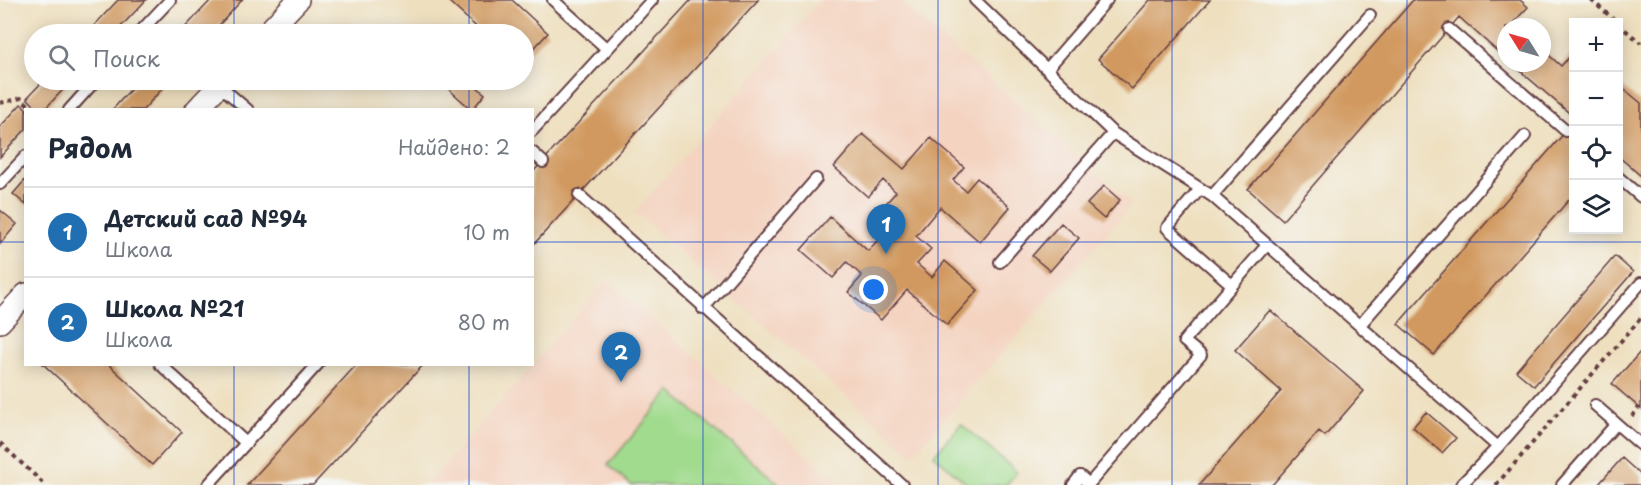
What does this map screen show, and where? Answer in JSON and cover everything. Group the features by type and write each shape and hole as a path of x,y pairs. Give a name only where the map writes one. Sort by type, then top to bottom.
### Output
{"street":[{"path":"275,24 298,0"},
{"path":"198,108 214,90"},
{"path":"0,322 24,296"}],"lane":[{"path":"147,24 170,0"},
{"path":"553,0 607,49"},
{"path":"534,129 652,0"},
{"path":"975,0 1113,133 1212,196 1498,447"},
{"path":"1048,68 1107,0"},
{"path":"1212,196 1370,15"},
{"path":"1449,28 1566,131"},
{"path":"71,108 87,90"},
{"path":"229,90 246,108"},
{"path":"1000,262 1113,133"},
{"path":"1359,325 1525,136"},
{"path":"534,154 543,162"},
{"path":"0,184 24,158"},
{"path":"703,309 816,179"},
{"path":"1622,180 1641,196"},
{"path":"1200,189 1167,228 1232,285"},
{"path":"579,195 703,309 902,485"},
{"path":"1073,485 1080,476 1089,484 1201,356 1184,341 1267,245"},
{"path":"1461,485 1498,447 1641,283"},
{"path":"162,366 246,442"},
{"path":"208,485 316,366"},
{"path":"1595,405 1641,445"},
{"path":"1562,485 1616,424"}],"path":[{"path":"1591,0 1612,18"},
{"path":"1623,27 1641,43"},
{"path":"0,103 21,98 32,108"},
{"path":"1496,485 1641,318"},
{"path":"0,443 45,485"}],"shaded area":[{"path":"820,0 899,0 1132,204 913,455 635,212"},
{"path":"607,280 842,485 427,485 531,366 534,366 534,363"}],"green space":[{"path":"670,391 779,485 631,485 608,465"},
{"path":"961,424 1017,472 1006,485 968,485 934,455"}],"building":[{"path":"118,0 146,0 123,24 95,24"},
{"path":"211,0 242,0 220,24 188,24"},
{"path":"447,0 512,0 548,33 534,48 534,24 473,24"},
{"path":"691,0 758,0 534,244 534,171"},
{"path":"1150,0 1210,0 1132,89 1098,59"},
{"path":"1413,0 1520,0 1528,7 1518,18 1497,18 1497,51 1459,17 1283,220 1248,189"},
{"path":"1551,57 1561,66 1569,57 1569,113 1522,72 1551,72"},
{"path":"1623,88 1641,103 1641,176 1623,160"},
{"path":"35,90 63,90 46,108 37,108 27,98"},
{"path":"130,90 161,90 145,108 114,108"},
{"path":"450,90 480,90 485,94 474,108 470,108"},
{"path":"21,104 26,108 24,131 0,157 0,127"},
{"path":"1569,128 1569,200 1434,355 1398,324"},
{"path":"863,134 904,169 931,138 964,167 953,180 966,191 977,178 1010,207 980,242 940,207 916,236 931,249 917,264 932,277 945,261 978,290 947,325 907,290 881,320 848,292 862,276 847,262 833,278 801,250 830,217 868,251 895,221 881,209 896,192 883,180 868,197 834,167"},
{"path":"24,181 24,203 13,194"},
{"path":"1104,186 1120,200 1104,219 1087,204"},
{"path":"0,210 17,224 0,244"},
{"path":"1061,223 1079,238 1050,271 1032,256"},
{"path":"1615,256 1633,272 1534,386 1516,371"},
{"path":"1270,310 1364,391 1325,436 1319,431 1272,485 1199,485 1281,391 1235,350"},
{"path":"1641,351 1641,409 1612,384"},
{"path":"45,366 110,366 182,432 152,465"},
{"path":"355,366 422,366 313,485 247,485"},
{"path":"1426,412 1456,438 1442,453 1413,427"},
{"path":"1622,458 1641,475 1641,485 1598,485"}],"place":[{"name":"Детский сад №94","path":"886,254"},
{"name":"Школа №21","path":"621,382"}]}
